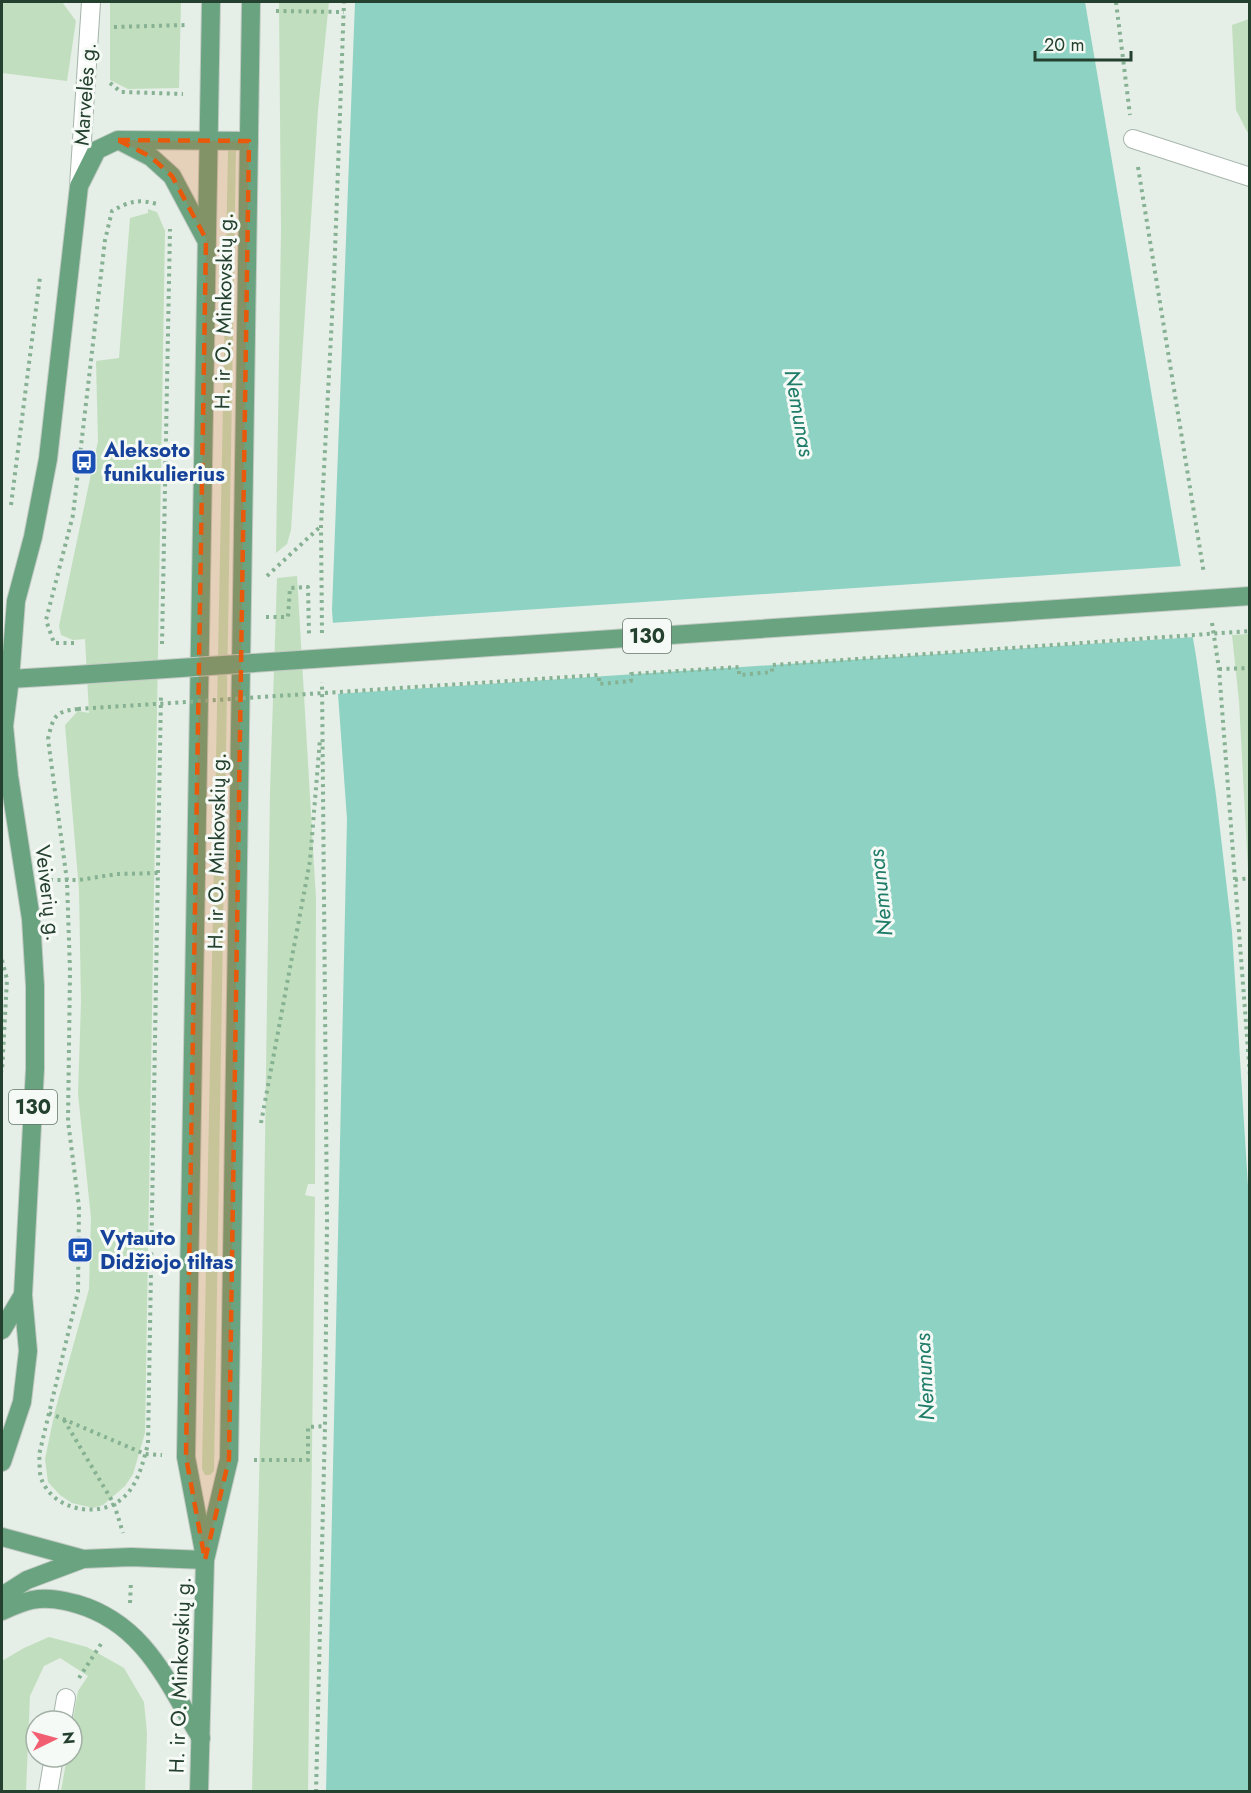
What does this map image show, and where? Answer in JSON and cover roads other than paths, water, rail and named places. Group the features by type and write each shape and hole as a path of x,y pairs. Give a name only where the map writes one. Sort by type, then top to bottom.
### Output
{"main road":[{"name":"H. ir O. Minkovskių g.","path":"199,1791 205,1560 186,1457 211,2"},
{"name":"H. ir O. Minkovskių g.","path":"205,1560 229,1459 250,2"},
{"path":"118,140 151,157 172,176 206,239"},
{"path":"79,186 97,150 118,140 249,141"},
{"name":"Veiverių g.","path":"2,1462 22,1402 28,1351 23,1295 35,1069 35,986 31,919 9,776 4,726 16,601 33,537 48,459 79,186"},
{"name":"130","path":"10,679 1250,596"},
{"name":"Veiverių g.","path":"2,1330 23,1295"},
{"path":"2,1537 83,1558 205,1560"},
{"path":"2,1596 27,1580 83,1558"},
{"path":"2,1611 31,1600 57,1599 91,1608 117,1622 149,1652 201,1738"}],"street":[{"name":"Marvelės g.","path":"79,186 96,28 91,2"},
{"path":"1133,139 1250,177"},
{"path":"64,1709 66,1698"},
{"path":"48,1791 52,1769"}],"water":[{"name":"Nemunas","path":"355,2 1085,2 1196,656 1216,795 1232,932 1250,1218 1249,1791 326,1792 347,819 332,610"}],"place":[{"name":"Aleksoto funikulierius","path":"84,462"},
{"name":"Vytauto Didžiojo tiltas","path":"80,1250"}]}
